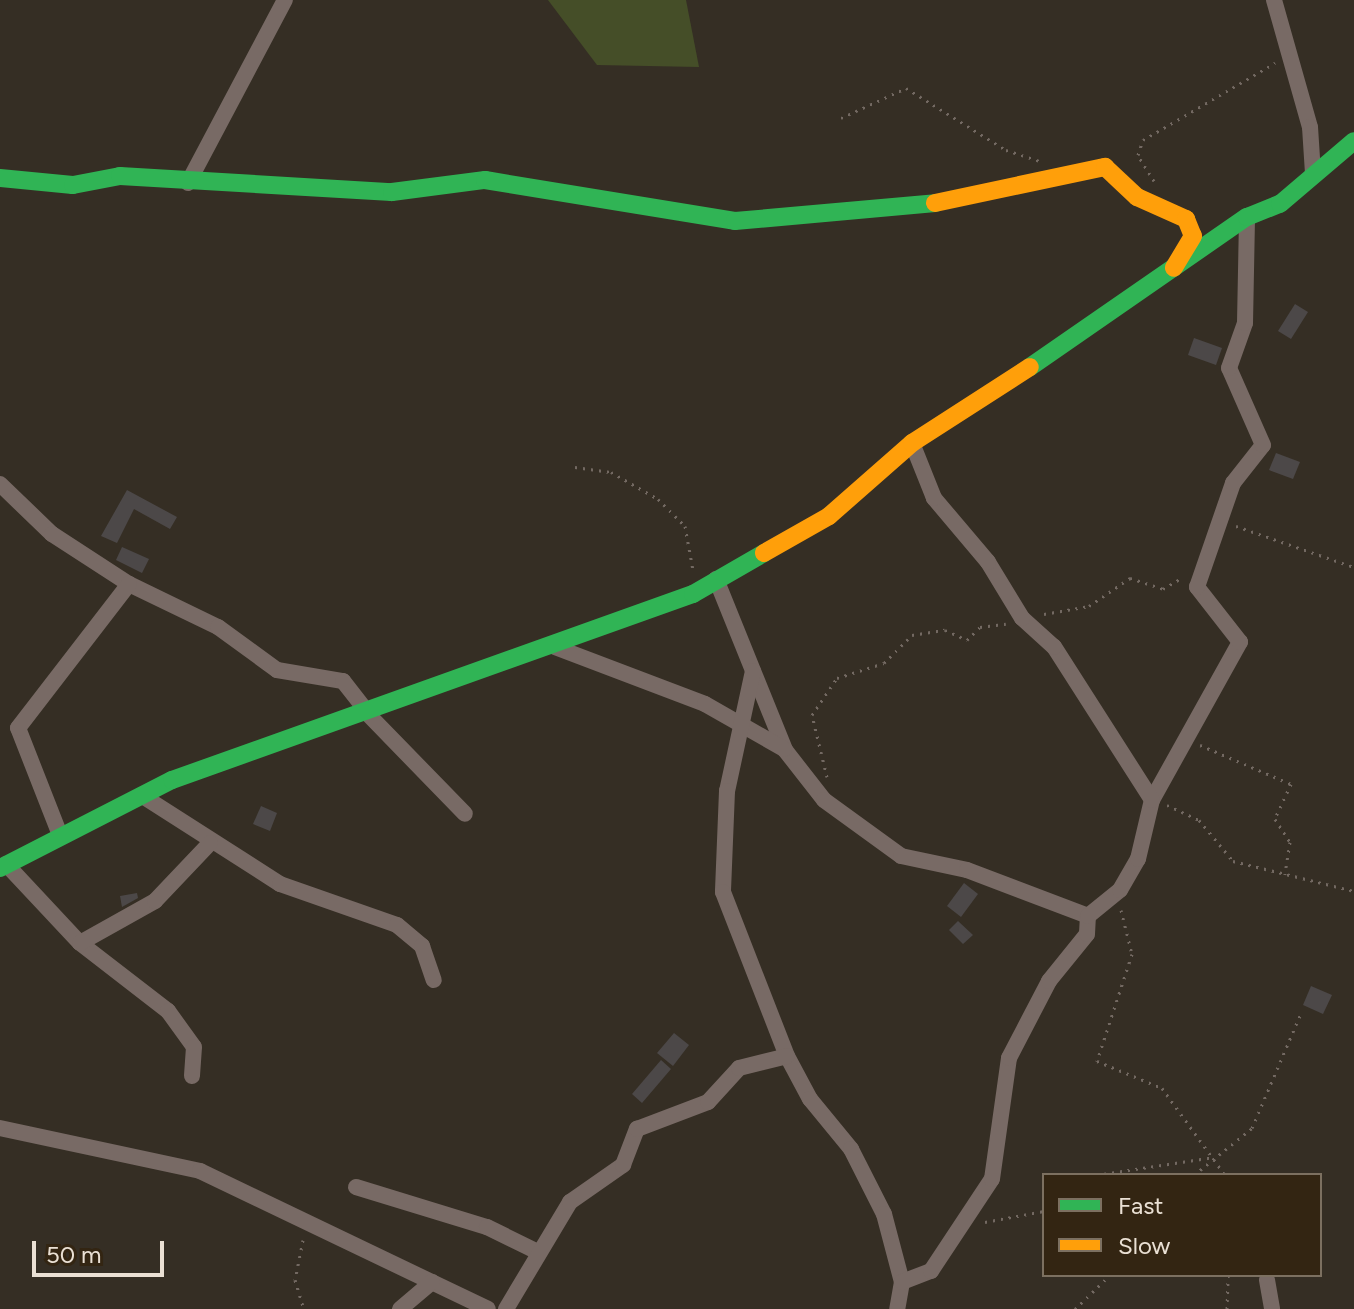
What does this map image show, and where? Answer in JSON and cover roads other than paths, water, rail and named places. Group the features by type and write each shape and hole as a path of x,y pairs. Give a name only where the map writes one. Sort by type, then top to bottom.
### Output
{"street":[{"path":"188,183 285,0"},
{"path":"1274,0 1310,127 1313,173"},
{"path":"192,1076 196,1058 186,1033 80,943 3,866 141,795 365,710 555,647 693,594 829,516 912,443 1170,276 1247,217 1280,204 1313,173 1354,142"},
{"path":"0,178 392,192 485,180 735,221 949,202 1073,173 1110,169 1137,197 1173,213 1193,236 1170,276"},
{"path":"902,1282 931,1271 992,1179 1009,1058 1049,981 1087,934 1088,916 1120,890 1144,842 1152,800 1240,642 1198,593 1204,560 1233,483 1263,445 1229,368 1245,323 1247,217"},
{"path":"912,443 934,498 988,562 1022,618 1054,647 1152,800"},
{"path":"0,484 52,534 129,584 218,627 277,670 343,681 365,710 465,814"},
{"path":"716,579 785,750 824,800 901,856 967,870 1088,916"},
{"path":"60,835 18,728 129,584"},
{"path":"555,647 738,721 785,750"},
{"path":"753,671 738,721 721,843 723,892 787,1056 810,1099 851,1149 884,1214 902,1282 897,1309"},
{"path":"141,795 210,843 280,884 397,925 422,946 434,980"},
{"path":"80,943 155,901 210,843"},
{"path":"506,1309 538,1252 583,1187 623,1165 644,1123 708,1102 739,1068 787,1056"},
{"path":"0,1128 133,1151 304,1216 488,1309"},
{"path":"356,1187 487,1227 538,1252"},
{"path":"1267,1280 1272,1309"},
{"path":"400,1309 432,1282"}]}
